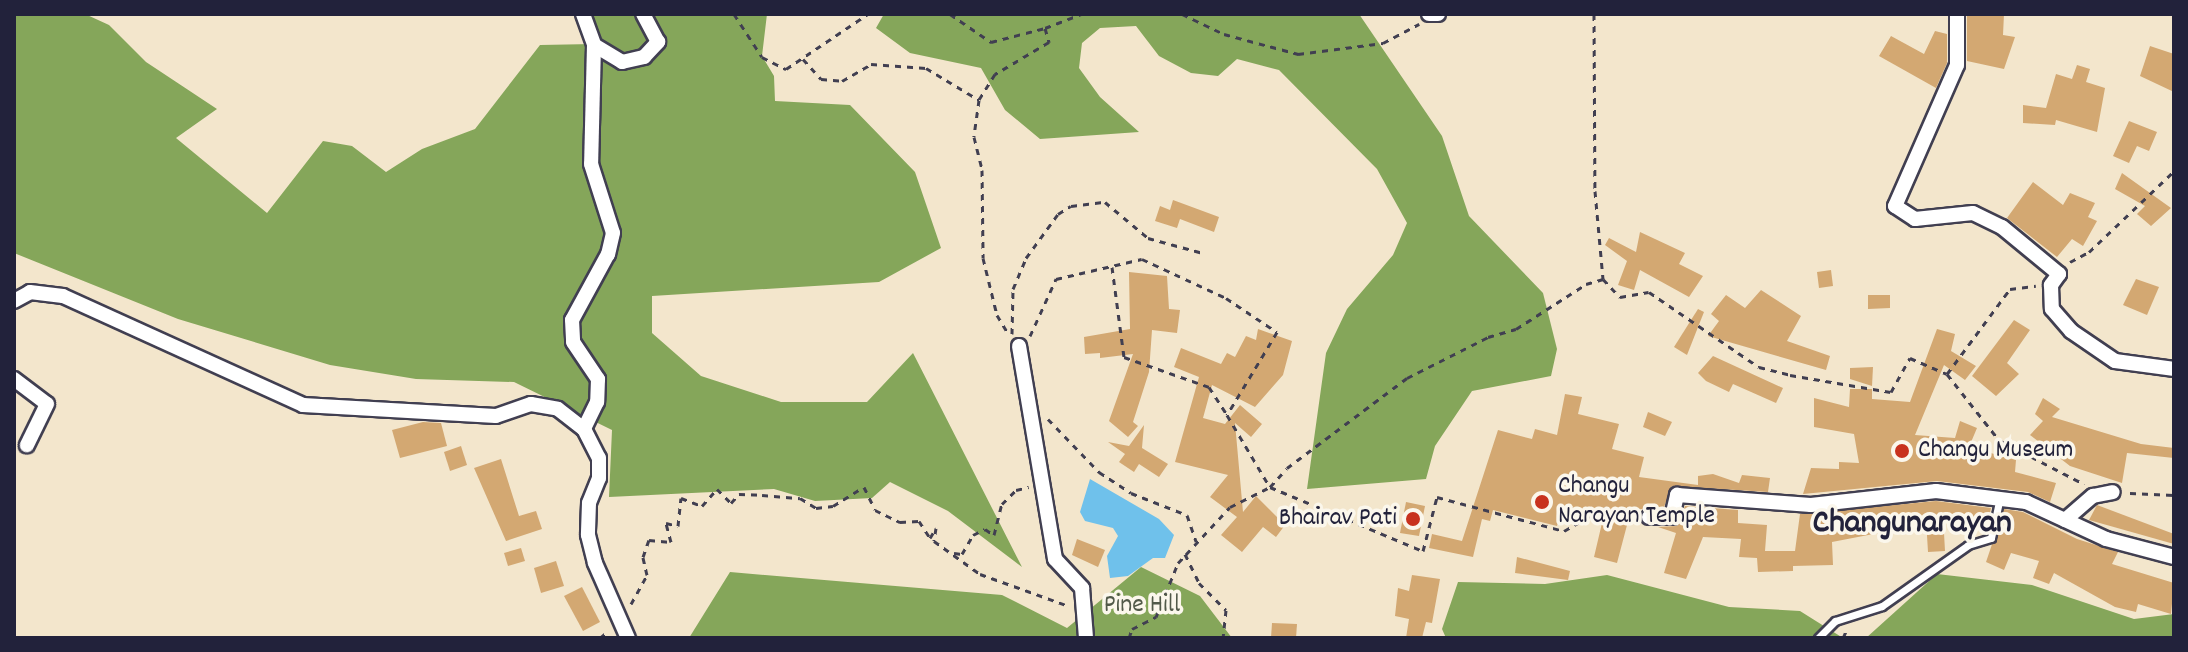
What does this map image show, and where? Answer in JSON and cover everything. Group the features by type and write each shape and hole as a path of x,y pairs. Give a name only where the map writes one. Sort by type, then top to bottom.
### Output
{"street":[{"path":"583,14 594,45 591,164 613,233 608,254 572,320 573,342 598,379 597,402 584,429"},
{"path":"594,45 622,62 644,57 658,42 643,14"},
{"path":"1957,14 1957,65 1895,206 1915,219 1973,213 2002,227 2059,274 2051,285 2052,309 2071,331 2115,361 2174,369"},
{"path":"14,301 30,292 63,296 303,405 496,416 531,404 558,409 584,429 599,458 599,478 589,503 588,535 595,563 622,616 628,638"},
{"path":"1015,342 1041,466 1055,559 1085,596 1086,638"},
{"path":"14,379 47,404 27,445"},
{"path":"1649,517 1672,517 1677,495 1811,505 1912,490 2026,502 2106,539 2174,557"},
{"path":"2065,520 2093,496 2113,492"}],"lane":[{"path":"1818,638 1835,621 1882,606 1968,545 1991,538 2000,497"}],"path":[{"path":"734,14 762,57 786,69 868,14 878,14"},
{"path":"950,14 991,42 1045,28 1082,14"},
{"path":"1182,14 1224,34 1298,54 1383,43 1433,15"},
{"path":"1594,14 1595,191 1603,279 1620,297 1649,292 1759,367 1790,375 1891,392 1910,358 1947,374 1999,440 2089,487 2113,492 2174,495"},
{"path":"1015,342 997,315 983,258 982,170 974,137 979,100 995,74 1049,42 1045,28"},
{"path":"803,59 821,79 842,81 871,64 926,68 979,100"},
{"path":"1947,374 2010,289 2041,286 2053,270 2089,252 2174,171"},
{"path":"1015,342 1013,289 1026,258 1058,214 1071,206 1105,202 1148,238 1203,253"},
{"path":"1015,342 1033,334 1051,286 1066,275 1142,259 1226,298 1277,332 1227,415"},
{"path":"1112,267 1124,357 1209,387 1270,487 1423,551 1437,497 1564,531 1604,508 1649,517"},
{"path":"1129,638 1132,629 1156,617 1185,554 1214,520 1247,495 1270,487 1287,468 1407,378 1488,337 1516,329 1586,284 1603,279"},
{"path":"1028,399 1099,472 1131,493 1187,515 1196,541"},
{"path":"951,552 962,554 973,535 985,529 994,535 1002,504 1016,490 1037,485 1041,466"},
{"path":"622,616 647,575 643,557 649,540 671,542 666,523 678,526 681,498 702,506 717,489 731,503 739,494 762,495 800,498 816,508 833,506 864,487 875,510 900,522 919,521 930,538 936,528 934,541 980,574 1073,607 1085,596"},
{"path":"1185,554 1199,583 1226,610 1223,638"}],"green space":[{"path":"14,14 85,14 109,25 146,62 217,109 176,138 267,213 323,141 352,146 386,172 422,149 475,129 540,45 593,44 585,14 767,14 762,56 774,76 775,101 850,105 915,172 941,248 879,282 652,296 652,333 701,376 781,402 867,402 913,353 1022,567 948,511 890,482 872,498 815,501 774,489 609,497 612,430 514,382 416,379 330,365 178,319 14,253"},
{"path":"884,14 1359,14 1442,136 1469,216 1543,293 1557,349 1551,376 1472,391 1435,446 1426,479 1307,489 1326,353 1347,309 1393,255 1407,223 1377,169 1279,70 1237,59 1218,76 1191,73 1159,56 1136,26 1100,28 1082,43 1079,68 1100,97 1139,132 1040,139 1005,110 981,68 910,53 876,28"},
{"name":"Pine Hill","path":"1141,567 1200,596 1232,638 689,638 730,572 1002,595 1067,628"},
{"path":"1937,574 2032,585 2134,619 2174,614 2174,638 1866,638"},
{"path":"1607,575 1729,607 1800,611 1843,638 1446,638 1442,629 1458,582 1545,584"}],"water":[{"path":"1090,479 1159,519 1174,535 1165,558 1153,558 1128,576 1110,578 1107,556 1118,536 1113,528 1085,521 1080,512"}],"building":[{"path":"1967,14 2004,14 2003,35 2015,37 2004,69 1967,61"},
{"path":"1935,31 1947,34 1947,63 1936,88 1879,56 1891,36 1924,54"},
{"path":"2150,46 2174,54 2174,92 2140,76"},
{"path":"2077,65 2090,69 2086,82 2105,88 2097,132 2056,120 2055,125 2023,123 2023,105 2046,108 2056,74 2072,79"},
{"path":"2129,121 2157,132 2149,151 2137,146 2129,163 2113,156"},
{"path":"2122,173 2171,208 2151,226 2137,214 2145,206 2115,189"},
{"path":"2033,182 2063,205 2070,193 2095,203 2088,217 2097,221 2083,246 2072,239 2057,257 2007,218"},
{"path":"1173,200 1219,217 1214,232 1180,219 1177,228 1155,221 1160,206 1170,210"},
{"path":"1640,232 1685,253 1679,264 1703,276 1689,297 1640,270 1634,290 1618,285 1627,261 1605,245 1609,238 1636,252"},
{"path":"1831,270 1833,286 1819,288 1817,272"},
{"path":"1129,272 1167,276 1169,309 1180,310 1177,333 1152,330 1149,372 1133,422 1138,426 1128,437 1109,421 1133,354 1100,358 1100,353 1085,354 1084,337 1130,329"},
{"path":"2136,279 2159,287 2147,315 2123,305"},
{"path":"1761,290 1801,316 1787,341 1830,356 1826,370 1708,336 1719,321 1711,314 1726,295 1745,308"},
{"path":"1868,295 1890,295 1890,308 1868,309"},
{"path":"1698,309 1704,312 1687,355 1674,347"},
{"path":"2014,320 2030,330 2007,363 2019,374 1996,396 1972,376"},
{"path":"1258,329 1292,341 1283,375 1255,407 1212,385 1203,418 1225,424 1240,405 1262,424 1251,437 1235,423 1243,512 1256,496 1285,525 1276,537 1263,527 1242,552 1221,535 1237,517 1210,497 1228,475 1175,462 1199,377 1174,367 1181,348 1221,364 1227,353 1235,357 1246,336 1256,340"},
{"path":"1937,329 1955,334 1951,351 1976,366 1965,380 1944,365 1915,435 1955,438 1960,421 1977,428 1969,447 2016,460 2015,472 2056,483 2050,502 2028,492 1937,481 1803,494 1811,468 1839,469 1839,462 1859,463 1854,434 1814,427 1814,398 1849,407 1850,389 1872,389 1872,399 1910,402"},
{"path":"1713,356 1783,388 1776,403 1733,384 1729,392 1706,381 1698,373"},
{"path":"1873,367 1872,386 1850,379 1850,368"},
{"path":"1565,394 1582,397 1578,414 1619,424 1612,449 1644,457 1639,477 1698,485 1698,476 1713,474 1739,483 1742,475 1770,478 1768,492 1672,486 1664,507 1631,510 1617,563 1594,557 1602,523 1562,509 1557,526 1493,510 1490,521 1482,519 1473,557 1429,548 1432,534 1462,541 1498,430 1532,439 1535,429 1557,435"},
{"path":"2043,398 2060,409 2052,417 2141,444 2174,448 2174,458 2127,453 2122,483 2070,466 2030,435 2043,421 2035,414"},
{"path":"1648,412 1672,422 1665,436 1643,427"},
{"path":"423,422 441,423 447,446 400,458 392,430"},
{"path":"1144,425 1142,448 1168,464 1159,477 1139,464 1134,472 1119,462 1125,454 1108,442 1129,446"},
{"path":"461,446 467,465 450,471 444,452"},
{"path":"501,459 519,516 536,511 542,529 506,541 474,468"},
{"path":"1936,501 1991,508 1989,518 1943,515 1945,551 1928,552 1926,519 1888,521 1889,531 1832,542 1833,565 1793,566 1793,571 1758,572 1757,558 1739,557 1741,539 1703,537 1686,579 1664,573 1676,533 1658,527 1677,526 1685,506 1738,510 1738,523 1767,525 1765,551 1795,551 1800,514"},
{"name":"Bhairav Pati","path":"1406,502 1425,506 1419,536 1400,533"},
{"path":"2097,505 2174,534 2174,544 2089,520"},
{"path":"2004,509 2023,512 2077,539 2118,552 2112,564 2174,583 2171,614 2138,604 2136,612 2115,607 2054,573 2049,584 2033,578 2039,561 2011,553 2004,570 1986,562"},
{"path":"1077,539 1105,550 1098,567 1072,555"},
{"path":"521,548 525,561 508,566 504,553"},
{"path":"1517,557 1570,571 1568,580 1515,573"},
{"path":"556,561 564,586 541,593 534,568"},
{"path":"1412,575 1440,579 1432,623 1426,622 1422,638 1406,638 1409,619 1395,616 1398,588 1409,591"},
{"path":"582,587 600,622 583,631 564,596"},
{"path":"1272,623 1297,624 1296,638 1271,638"}],"place":[{"name":"Changu Museum","path":"1902,451"},
{"name":"Changu Narayan Temple","path":"1542,502"},
{"name":"Bhairav Pati","path":"1413,519"}],"district":[{"name":"Changunarayan","path":"1912,525"}]}
